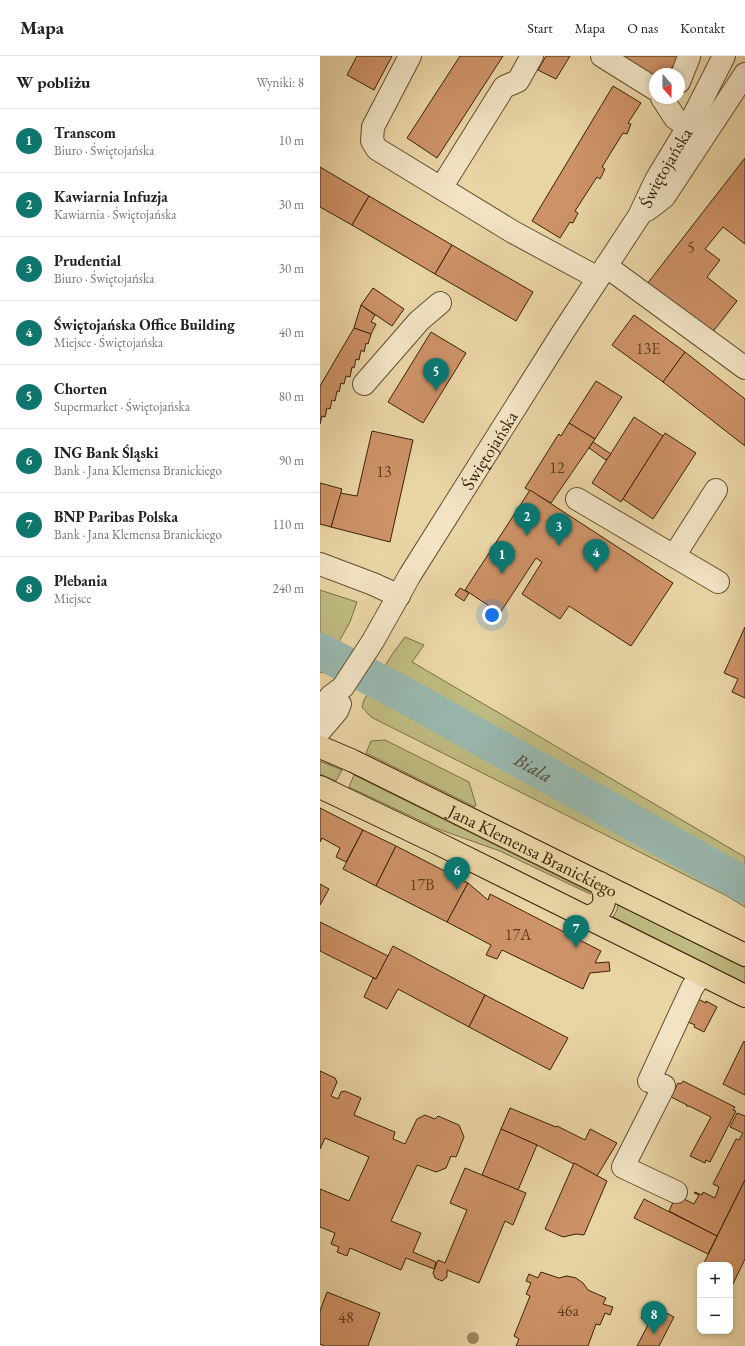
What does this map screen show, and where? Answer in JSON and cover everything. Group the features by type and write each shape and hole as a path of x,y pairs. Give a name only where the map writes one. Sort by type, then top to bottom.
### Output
{"main road":[{"name":"Jana Klemensa Branickiego","path":"320,747 353,761 745,955"},
{"name":"Jana Klemensa Branickiego","path":"320,787 412,830 745,996"},
{"path":"585,917 594,916 600,911 604,904 603,889 600,883"}],"street":[{"path":"410,56 373,127 372,141 377,149 513,232 602,272 745,368"},
{"path":"441,188 504,87 518,81 532,56"},
{"path":"602,56 649,85"},
{"name":"Świętojańska","path":"320,712 324,704 331,696 343,687 373,641 414,568 602,272 640,216 656,180 688,127 724,56"},
{"path":"685,68 689,58"},
{"name":"Świętojańska","path":"640,216 664,197 745,74"},
{"path":"669,104 675,118 688,127"},
{"path":"364,384 419,321 440,303"},
{"path":"674,556 716,490"},
{"path":"577,499 718,582"},
{"path":"320,564 373,584 399,596"},
{"name":"Świętojańska","path":"320,731 337,711 341,701 343,687"},
{"path":"676,1192 623,1167 664,1086 649,1081 692,988 701,974"}],"shaded area":[{"path":"320,590 357,602 350,622 331,656 320,656"},
{"path":"405,637 424,645 412,662 745,857 745,907 727,896 371,717 362,707 364,700 393,653"},
{"path":"320,658 331,659 322,673 320,672"},
{"path":"385,740 469,782 476,805 475,807 366,753 371,741"},
{"path":"320,761 342,770 336,781 320,774"},
{"path":"354,775 590,892 590,894 500,851 438,829 349,787"},
{"path":"618,905 745,968 745,983 613,917"}],"building":[{"path":"357,56 392,56 374,90 347,75"},
{"path":"460,56 503,56 437,158 407,138"},
{"path":"546,56 570,56 556,79 538,70"},
{"path":"615,56 679,56 672,68 649,68 649,76"},
{"path":"613,86 641,103 628,123 631,124 627,134 623,133 602,167 605,169 600,179 597,177 575,211 578,213 573,223 570,222 560,238 532,221"},
{"path":"745,158 745,244 723,227 705,249 720,260 707,277 737,301 711,334 647,284"},
{"path":"320,167 369,196 352,225 320,207"},
{"path":"369,196 452,245 435,274 352,225"},
{"path":"452,245 533,292 516,321 435,274"},
{"path":"373,288 404,309 392,326 361,305"},
{"path":"361,305 375,315 371,322 376,324 371,334 354,328"},
{"path":"634,315 685,352 663,382 612,345"},
{"path":"354,328 371,334 368,344 366,343 364,352 361,350 359,360 356,359 354,368 352,367 350,377 346,376 344,384 341,383 339,392 337,391 335,401 332,400 330,409 327,408 325,417 322,416 320,424 320,386"},
{"path":"431,332 466,353 423,423 388,402"},
{"path":"685,352 745,399 745,446 663,382"},
{"path":"596,381 622,397 595,439 569,423"},
{"path":"634,417 663,436 621,502 592,483"},
{"path":"569,423 595,439 551,503 525,488 558,435 559,434 561,436"},
{"path":"372,431 413,440 390,542 331,527 340,493 357,496"},
{"path":"665,433 696,453 653,519 623,499"},
{"path":"593,442 611,454 606,460 589,448"},
{"path":"320,483 342,489 331,527 320,524"},
{"path":"530,490 673,583 631,646 569,606 560,619 522,594 542,562 536,558 500,613 465,590"},
{"path":"460,588 469,593 464,601 455,595"},
{"path":"745,627 745,698 732,692 738,679 724,673"},
{"path":"320,808 363,830 346,862 336,857 340,848 322,838 320,842"},
{"path":"363,830 396,846 376,886 343,869"},
{"path":"396,846 468,883 447,922 376,886"},
{"path":"468,883 488,900 490,894 601,951 595,963 609,962 610,971 590,973 583,989 502,950 497,959 486,955 491,945 447,922"},
{"path":"320,884 329,889 320,905"},
{"path":"320,922 388,956 376,979 320,951"},
{"path":"393,946 485,995 469,1027 398,989 387,1009 364,997 373,978 376,979"},
{"path":"485,995 568,1038 550,1070 469,1027"},
{"path":"698,999 706,1003 706,1001 717,1007 704,1032 688,1022"},
{"path":"744,1041 745,1042 745,1095 723,1084"},
{"path":"320,1071 335,1078 337,1082 331,1096 338,1099 341,1092 345,1091 361,1098 354,1115 395,1132 393,1139 405,1144 417,1119 425,1115 435,1119 438,1116 459,1125 464,1137 456,1157 451,1156 446,1168 436,1172 417,1165 391,1221 421,1233 413,1252 436,1262 434,1269 406,1258 401,1270 350,1248 347,1256 337,1252 339,1247 331,1244 335,1233 320,1227 320,1189 349,1201 369,1157 325,1138 320,1149"},
{"path":"683,1081 735,1107 733,1110 736,1111 710,1162 706,1160 705,1163 690,1156 711,1117 689,1106 686,1106 687,1105 671,1097 678,1083 681,1084"},
{"path":"510,1108 556,1127 557,1126 585,1140 590,1129 617,1143 597,1176 537,1145 501,1129"},
{"path":"737,1113 745,1116 745,1180 717,1236 669,1211 675,1198 682,1202 684,1199 694,1204 699,1195 694,1193 695,1192 702,1195 703,1192 715,1198 719,1187 713,1184 736,1139 739,1140 743,1133 730,1127"},
{"path":"501,1129 537,1145 518,1190 482,1175"},
{"path":"574,1163 607,1181 584,1235 576,1234 563,1237 545,1229"},
{"path":"465,1168 526,1193 513,1225 505,1221 479,1283 447,1270 447,1277 442,1281 435,1278 433,1273 438,1260 445,1263 467,1210 450,1203"},
{"path":"745,1180 745,1259 733,1284 733,1262 704,1262"},
{"path":"644,1199 717,1236 708,1254 634,1218"},
{"path":"541,1272 559,1278 567,1276 576,1278 583,1283 588,1290 606,1298 603,1304 613,1307 610,1315 605,1313 600,1325 596,1324 588,1346 516,1346 519,1339 514,1336 530,1296 526,1294 531,1283 526,1281 529,1274 538,1278"},
{"path":"327,1292 380,1313 368,1346 325,1346 320,1344 320,1311"},
{"path":"649,1304 674,1317 659,1346 637,1346 649,1323 641,1318"}],"waterway":[{"name":"Biala","path":"320,651 397,691 745,885"}],"place":[{"name":"Chorten","path":"436,391"},
{"name":"Kawiarnia Infuzja","path":"527,536"},
{"name":"Prudential","path":"559,546"},
{"name":"Świętojańska Office Building","path":"596,572"},
{"name":"Transcom","path":"502,574"},
{"name":"ING Bank Śląski","path":"457,890"},
{"name":"BNP Paribas Polska","path":"576,948"},
{"name":"Plebania","path":"654,1334"}]}
